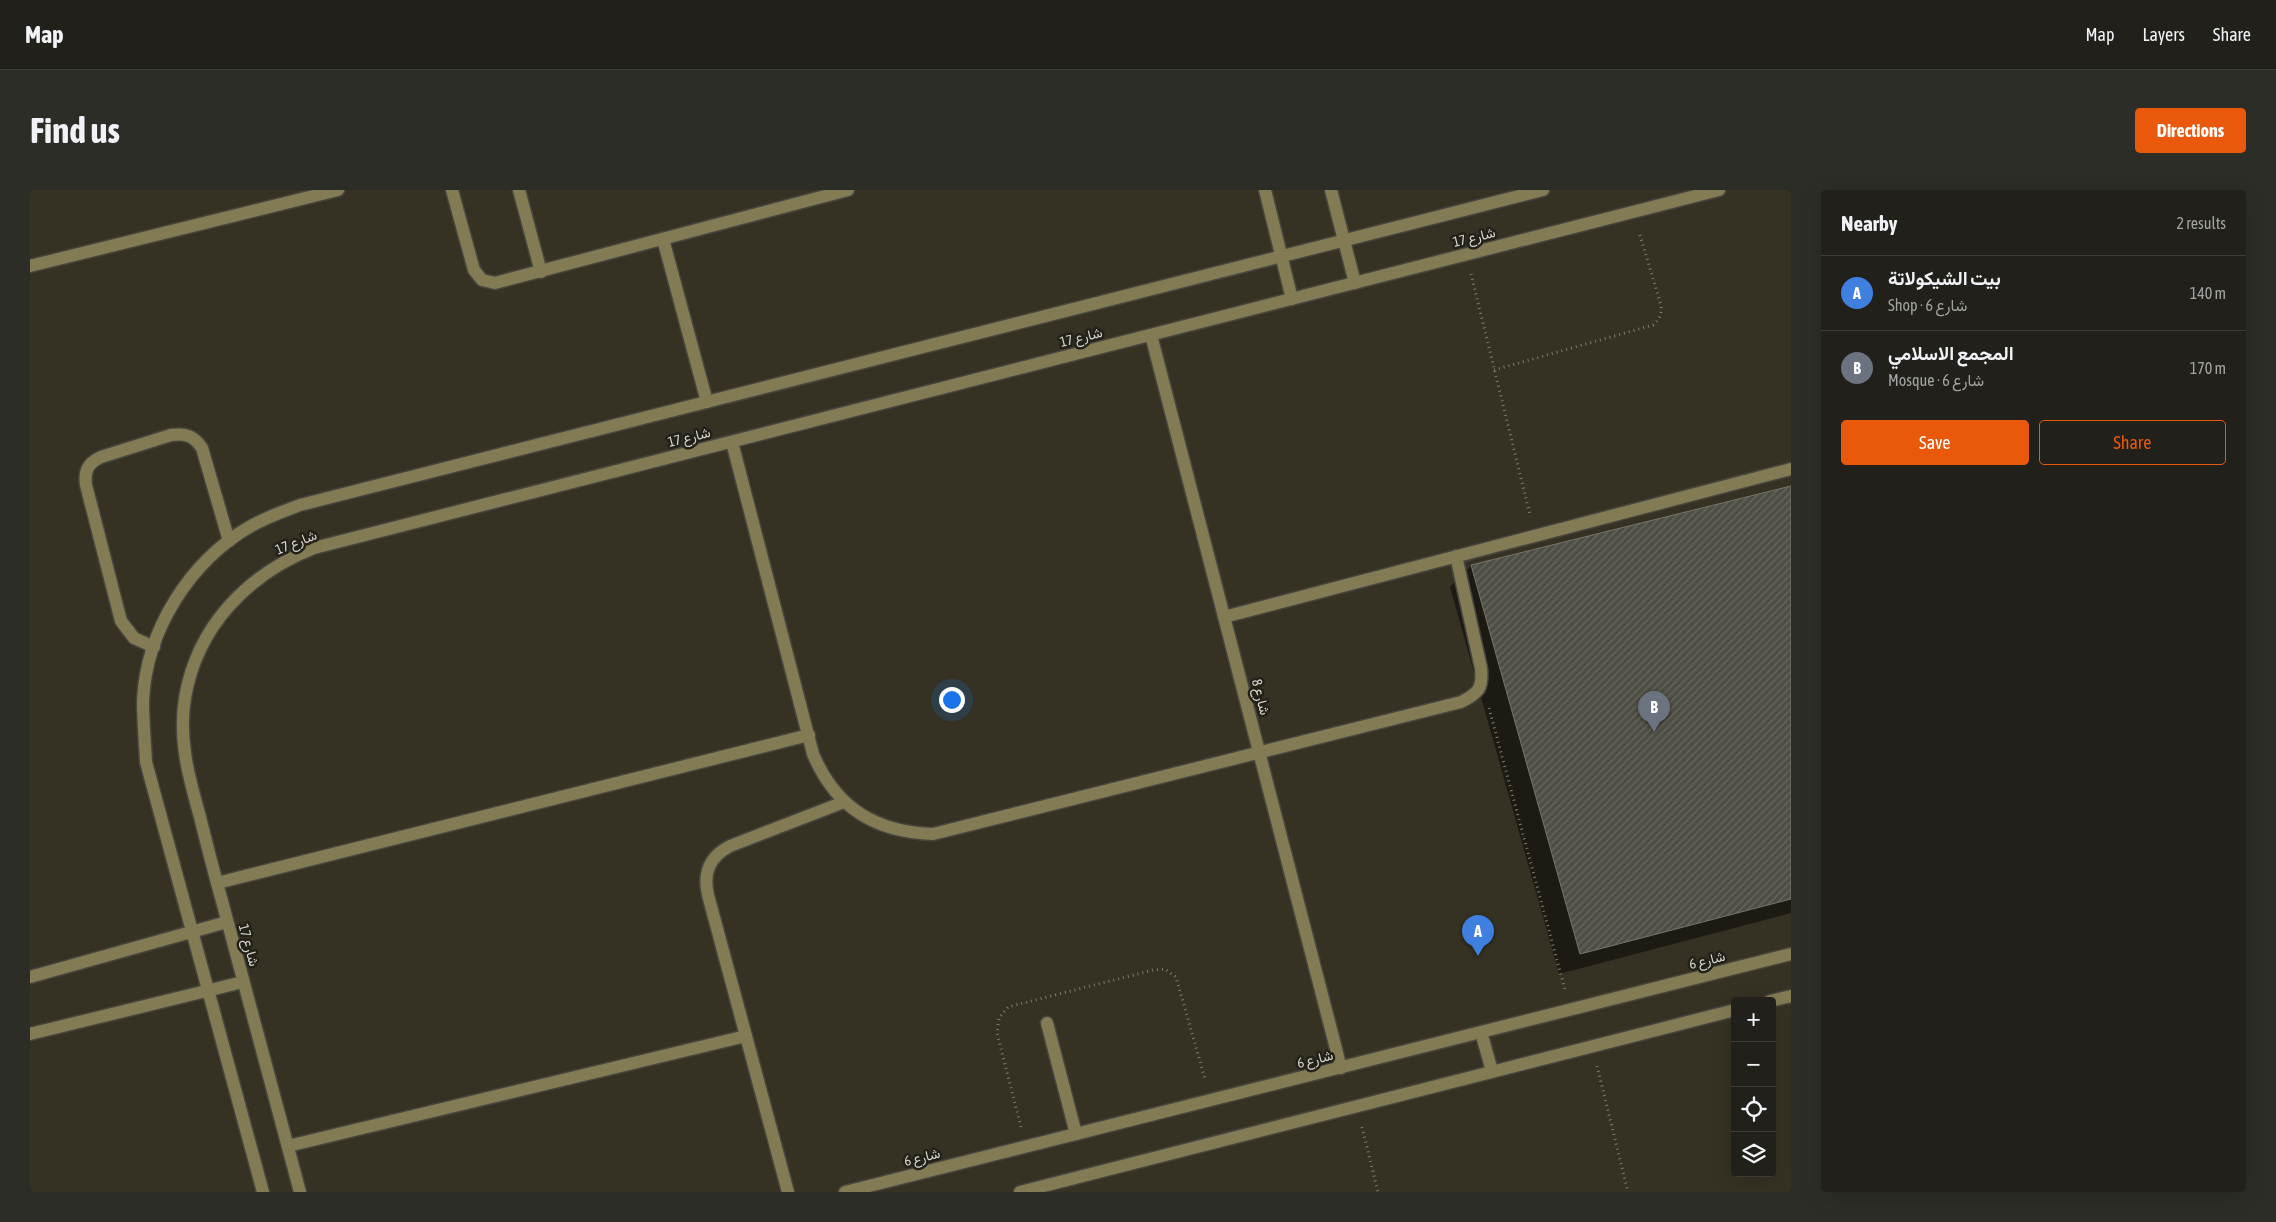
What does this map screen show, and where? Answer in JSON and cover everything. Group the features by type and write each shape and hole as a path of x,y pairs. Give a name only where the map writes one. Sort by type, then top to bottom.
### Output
{"street":[{"path":"30,266 338,190"},
{"path":"452,190 474,270 482,280 495,283 848,190"},
{"path":"519,190 541,272"},
{"path":"1265,190 1292,299"},
{"path":"1331,190 1355,283"},
{"name":"شارع 17","path":"263,1192 146,762 143,700 147,673 163,623 191,578 209,558 229,541 260,522 300,505 1542,190"},
{"name":"شارع 17","path":"288,1146 227,922 187,767 184,745 185,698 196,662 208,634 226,608 253,581 292,557 314,548 1720,190"},
{"path":"663,239 706,402"},
{"name":"شارع 8","path":"1151,335 1341,1068"},
{"path":"154,647 134,638 121,621 86,486 84,476 87,468 100,457 171,435 190,435 202,448 229,541"},
{"path":"732,442 813,754 821,772 844,802 860,814 886,827 914,834 933,834 1461,702 1475,695 1482,683 1481,668 1456,556"},
{"path":"1224,617 1791,468"},
{"path":"217,882 808,735"},
{"path":"788,1192 708,895 705,883 706,871 711,860 719,851 844,802"},
{"path":"30,977 227,922"},
{"name":"شارع 6","path":"846,1192 1791,954"},
{"path":"30,1034 243,982"},
{"path":"1776,1000 1791,996"},
{"path":"1020,1192 1731,1011"},
{"path":"1047,1023 1076,1134"},
{"path":"1481,1032 1492,1071"},
{"path":"300,1192 288,1146 746,1036"}],"path":[{"path":"1494,370 1652,325 1657,321 1660,316 1661,305 1633,212"},
{"path":"1466,255 1535,536"},
{"path":"1482,683 1571,1010"},
{"path":"1026,1147 997,1033 999,1018 1008,1007 1153,970 1165,969 1176,978 1210,1099"},
{"path":"1592,1046 1628,1192"},
{"path":"1357,1106 1378,1192"}],"shaded area":[{"path":"30,190 1791,190 1791,1192 30,1192"}],"building":[{"path":"1791,486 1791,899 1580,954 1471,565"}],"place":[{"name":"المجمع الاسلامي","path":"1654,732"},
{"name":"بيت الشيكولاتة","path":"1478,956"}]}
